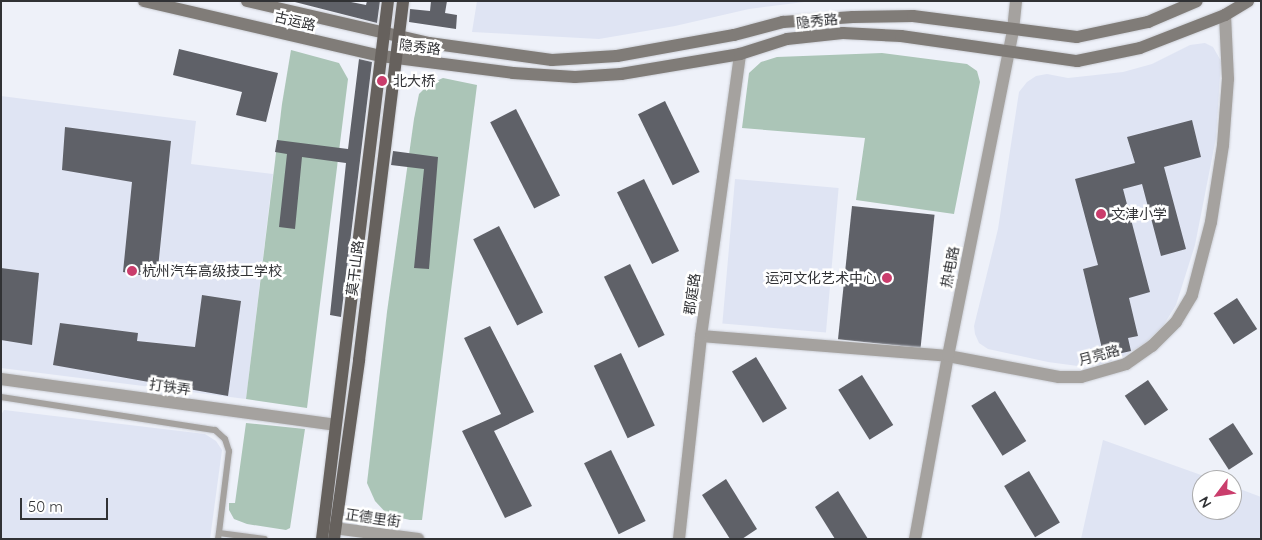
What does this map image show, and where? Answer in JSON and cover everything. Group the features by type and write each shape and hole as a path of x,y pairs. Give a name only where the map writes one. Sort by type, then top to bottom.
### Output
{"main road":[{"name":"古运路","path":"144,1 381,56"},
{"name":"古运路","path":"247,1 384,32"},
{"name":"莫干山路","path":"329,533 335,425 388,1"},
{"name":"莫干山路","path":"329,533 359,360 403,1"},
{"name":"隐秀路","path":"384,32 429,43 552,60 616,56 734,35 783,22 853,16 913,16 1077,37 1148,22 1197,1"},
{"name":"隐秀路","path":"381,56 513,73 575,77 621,74 740,54 787,39 842,33 901,36 1076,60 1140,48 1225,15 1248,1"}],"street":[{"name":"热电路","path":"915,539 948,356 1013,30 1016,1"},
{"name":"月亮路","path":"702,336 948,356 1059,377 1081,377 1126,364 1152,346 1176,322 1192,295 1211,222 1220,164 1228,79 1225,15"},
{"name":"郡庭路","path":"679,539 702,336 740,54"},
{"name":"打铁弄","path":"1,379 335,425"},
{"name":"正德里街","path":"329,533 418,539"}],"lane":[{"path":"1,398 215,430 226,439 229,451 218,536 265,539"}],"shaded area":[{"path":"477,1 812,1 749,9 675,26 599,39 472,32"},
{"name":"文津小学","path":"1205,43 1213,47 1221,61 1216,138 1195,245 1176,305 1163,326 1144,344 1122,357 1099,365 1078,366 1048,362 988,349 979,343 974,326 998,229 1019,92 1027,82 1036,76 1047,74 1068,78 1123,72 1152,64 1190,45"},
{"name":"杭州汽车高级技工学校","path":"1,96 196,121 191,164 273,174 246,399 1,368"},
{"path":"735,179 839,188 826,333 722,323"},
{"path":"4,410 205,434 216,441 222,450 210,539 1,539 1,415"},
{"path":"1103,440 1192,472 1192,520 1242,520 1242,490 1261,497 1261,539 1081,539"}],"green space":[{"path":"291,50 339,63 348,79 307,408 246,399 282,104"},
{"path":"882,53 967,64 977,71 980,82 954,214 856,200 865,138 742,128 749,73 761,62 777,57"},
{"path":"443,78 477,85 422,520 410,520 388,515 375,501 367,483 387,312 414,119 419,94 429,84"},
{"path":"246,423 305,429 290,528 286,530 247,524 234,519 229,510 229,503 235,503"}],"building":[{"path":"291,1 346,1 366,5 367,1 380,1 377,23"},
{"path":"431,1 447,1 445,13 457,15 456,29 409,22 410,9 430,11"},
{"path":"179,49 278,73 266,122 236,115 242,92 173,75"},
{"path":"359,59 372,62 341,317 330,315 346,163 302,157 295,229 279,227 287,154 275,152 277,140 348,149"},
{"path":"665,101 700,172 673,185 638,114"},
{"path":"516,109 560,195 534,209 490,122"},
{"path":"1192,120 1201,157 1164,167 1186,249 1161,256 1142,184 1123,189 1150,292 1129,298 1138,336 1128,338 1131,351 1104,357 1083,269 1098,265 1075,179 1135,163 1127,137"},
{"path":"65,127 171,141 157,278 123,272 132,182 62,170"},
{"path":"393,151 438,157 429,269 414,268 424,169 391,165"},
{"path":"644,179 679,251 652,264 617,192"},
{"name":"运河文化艺术中心","path":"852,206 935,215 921,348 838,339"},
{"path":"499,226 543,312 517,326 473,239"},
{"path":"630,264 665,335 639,348 604,277"},
{"path":"1,268 39,273 32,345 1,340"},
{"path":"202,295 241,301 228,396 53,365 60,323 138,333 137,341 195,347"},
{"path":"1237,298 1257,329 1234,344 1214,313"},
{"path":"490,326 534,412 494,431 532,506 505,518 462,431 501,414 464,338"},
{"path":"621,353 655,426 628,438 594,366"},
{"path":"756,357 787,408 763,423 732,371"},
{"path":"862,375 893,425 870,440 838,390"},
{"path":"1148,380 1168,410 1145,426 1125,396"},
{"path":"995,391 1026,441 1003,456 971,406"},
{"path":"1233,423 1253,454 1229,470 1209,439"},
{"path":"611,450 646,521 619,534 584,463"},
{"path":"1029,471 1060,522 1035,537 1004,486"},
{"path":"726,479 757,529 742,539 730,539 702,495"},
{"path":"838,491 868,539 835,539 815,507"}],"place":[{"name":"北大桥","path":"382,81"},
{"name":"文津小学","path":"1101,214"},
{"name":"杭州汽车高级技工学校","path":"132,271"},
{"name":"运河文化艺术中心","path":"887,278"}]}
